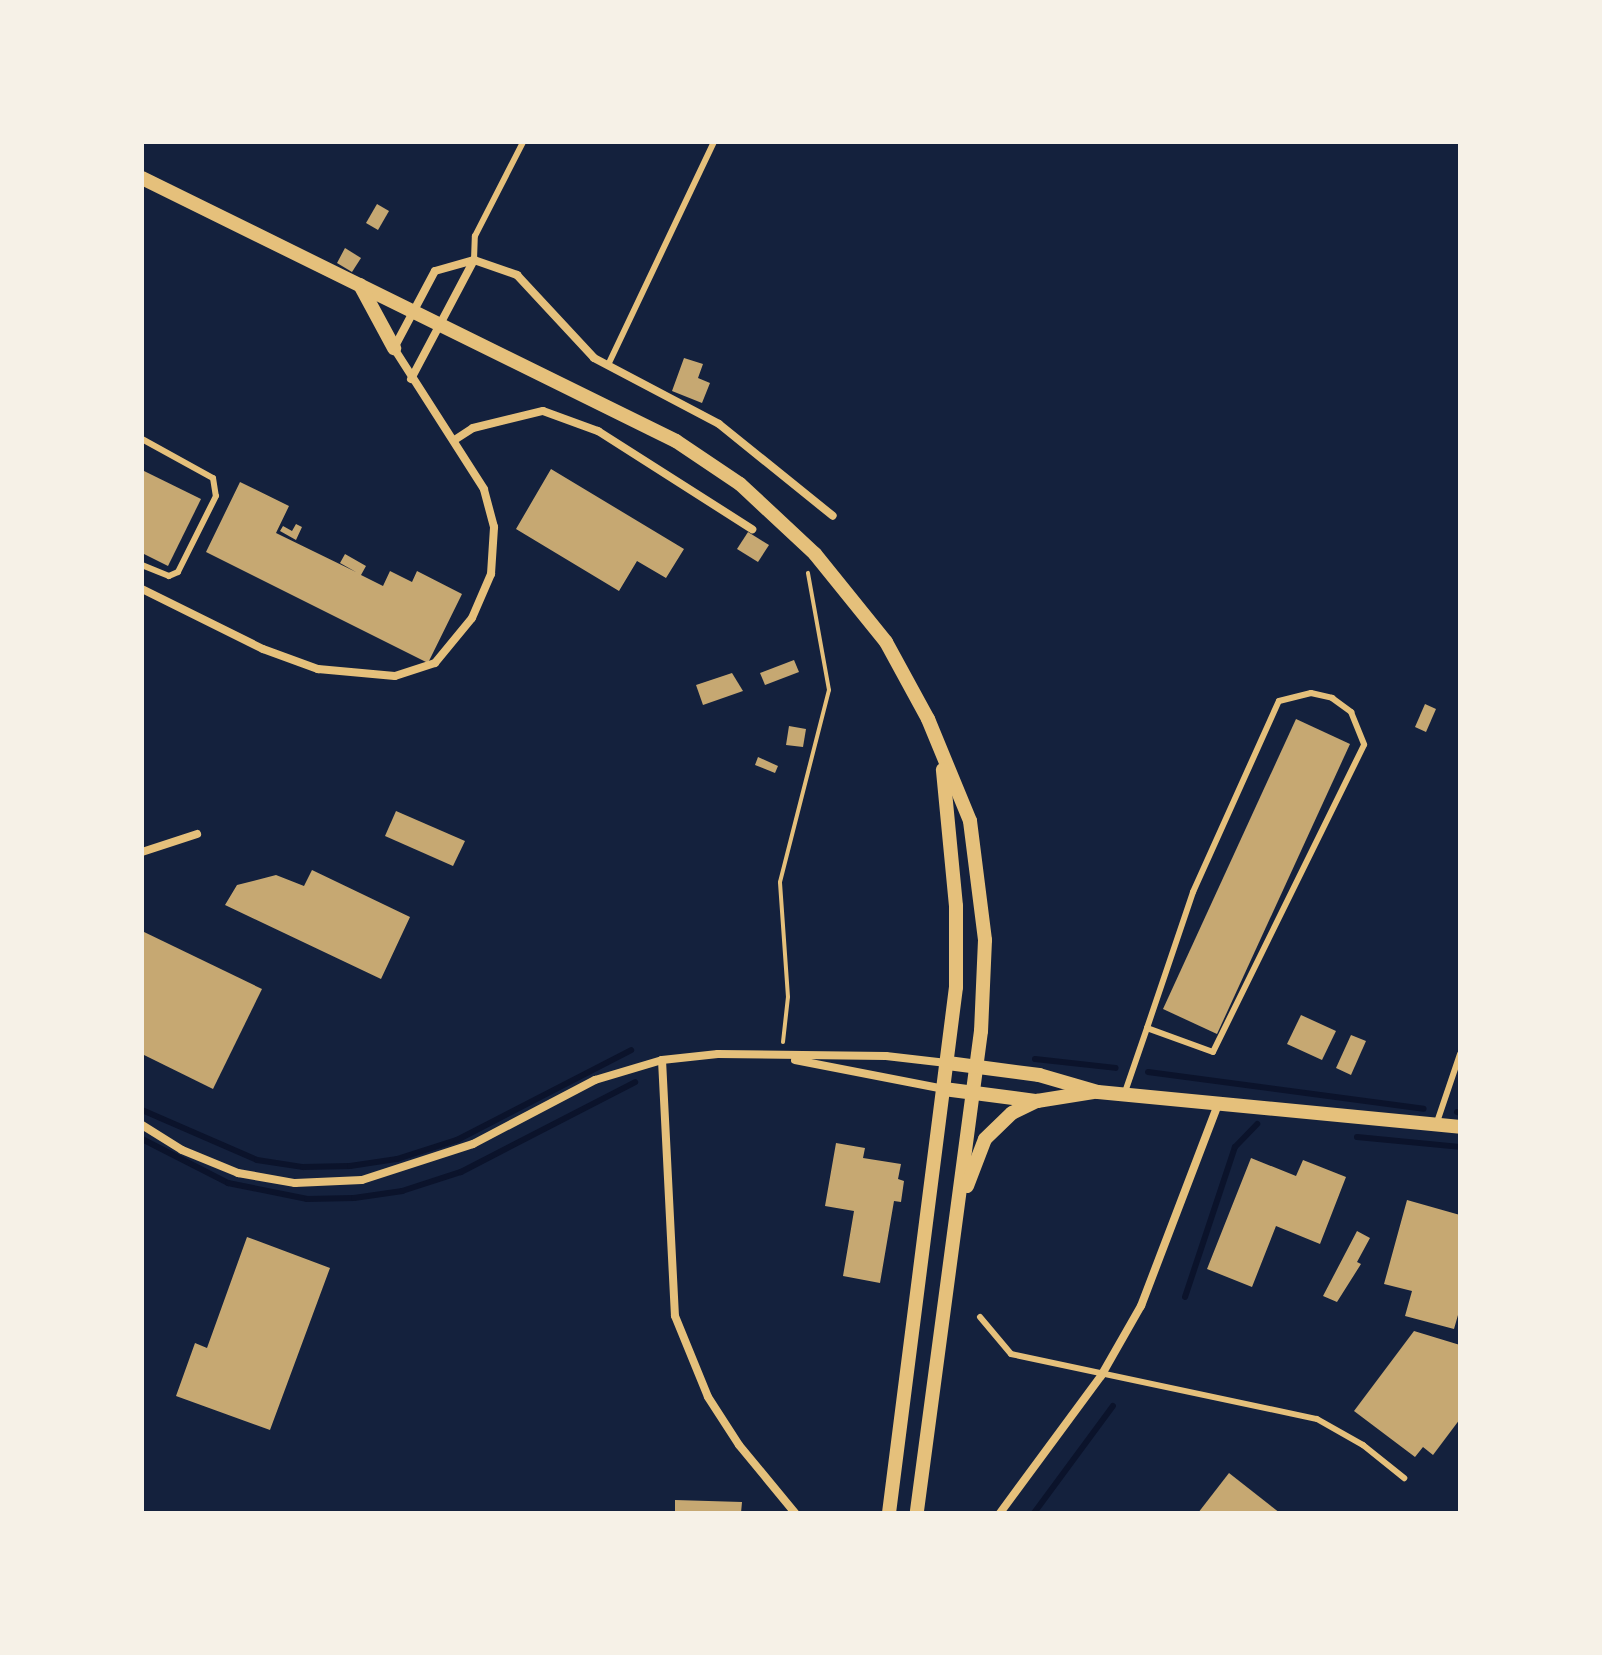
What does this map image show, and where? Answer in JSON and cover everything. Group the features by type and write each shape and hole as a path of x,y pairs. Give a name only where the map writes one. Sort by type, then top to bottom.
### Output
{"street":[{"path":"142,178 676,441 740,484 886,642 928,719 970,821 983,903 984,992 977,1067 917,1513"},
{"path":"411,379 474,260"},
{"path":"394,348 411,309 435,271 474,260 517,275 561,327 608,365 719,424 833,516"},
{"path":"142,589 263,649 318,669 395,676 435,663 472,618 491,574 494,527 484,489 456,439 411,379 360,285"},
{"path":"456,439 473,428 543,411 611,439 752,529"},
{"path":"889,1513 948,1063 958,947 943,760"},
{"path":"142,852 197,834"},
{"path":"778,1056 944,1089 1037,1101 1098,1092"},
{"path":"142,1125 182,1150 238,1173 295,1183 362,1180 473,1144 595,1080 662,1060 886,1056 1039,1075 1098,1092 1460,1127"},
{"path":"662,1060 675,1316 708,1397 739,1445 795,1513"},
{"path":"954,1228 985,1139 1012,1113 1037,1101"},
{"path":"1000,1513 1101,1376 1141,1306 1218,1104"}],"lane":[{"path":"474,260 475,236 523,142"},
{"path":"608,365 714,142"},
{"path":"142,439 213,478 216,496 178,572 169,576 142,565"},
{"path":"1124,1095 1193,892 1279,701 1311,693 1332,698 1351,712 1364,745 1213,1052 1147,1028"},
{"path":"1436,1125 1460,1054"},
{"path":"980,1317 1011,1354 1101,1376 1276,1406 1317,1419 1363,1445 1404,1478"}],"path":[{"path":"778,1056 786,1034 788,997 781,956 782,869 829,690 811,560"}],"building":[{"path":"377,204 389,211 378,230 366,223"},
{"path":"345,248 361,258 352,272 337,263"},
{"path":"684,358 703,364 698,378 710,383 702,403 672,391"},
{"path":"551,469 684,549 666,578 637,561 619,591 516,529"},
{"path":"142,470 201,499 168,566 142,553"},
{"path":"240,482 289,506 276,533 356,572 340,563 345,554 366,566 361,575 383,586 390,571 412,582 417,571 462,594 428,663 206,552"},
{"path":"296,524 302,527 296,540 280,531 283,526 292,531"},
{"path":"748,532 769,545 758,562 737,549"},
{"path":"794,660 799,672 765,685 760,673"},
{"path":"732,673 743,691 703,705 696,685"},
{"path":"1425,704 1436,709 1426,732 1415,727"},
{"path":"1296,719 1350,744 1217,1034 1163,1009"},
{"path":"789,726 806,729 803,747 786,745"},
{"path":"758,757 778,766 775,773 755,765"},
{"path":"396,811 465,841 453,866 385,836"},
{"path":"312,870 410,917 381,979 225,905 237,885 276,875 304,886"},
{"path":"142,931 262,989 213,1089 142,1054"},
{"path":"1301,1015 1336,1031 1322,1060 1287,1044"},
{"path":"1351,1035 1366,1041 1351,1075 1336,1068"},
{"path":"836,1143 865,1148 863,1158 901,1164 898,1179 904,1181 901,1202 894,1201 880,1283 843,1276 854,1211 825,1206"},
{"path":"1251,1158 1296,1176 1303,1160 1346,1177 1320,1244 1276,1226 1252,1287 1207,1269"},
{"path":"1407,1200 1460,1215 1460,1308 1454,1329 1405,1316 1412,1291 1384,1284"},
{"path":"1357,1231 1370,1238 1357,1262 1361,1264 1337,1302 1323,1296"},
{"path":"247,1237 330,1268 270,1430 176,1396 195,1343 207,1348"},
{"path":"1414,1331 1460,1345 1460,1419 1433,1455 1423,1447 1415,1457 1354,1411"},
{"path":"1229,1473 1280,1513 1198,1513"},
{"path":"675,1500 742,1502 741,1513 675,1513"}],"waterway":[{"path":"142,1110 257,1160 303,1167 350,1166 397,1159 457,1140 631,1050"},
{"path":"1035,1059 1116,1068"},
{"path":"1148,1072 1424,1109"},
{"path":"142,1139 228,1183 307,1199 354,1198 402,1191 461,1172 635,1082"},
{"path":"1185,1297 1235,1147 1257,1124"},
{"path":"1357,1137 1460,1147"},
{"path":"1034,1513 1113,1406"}]}
